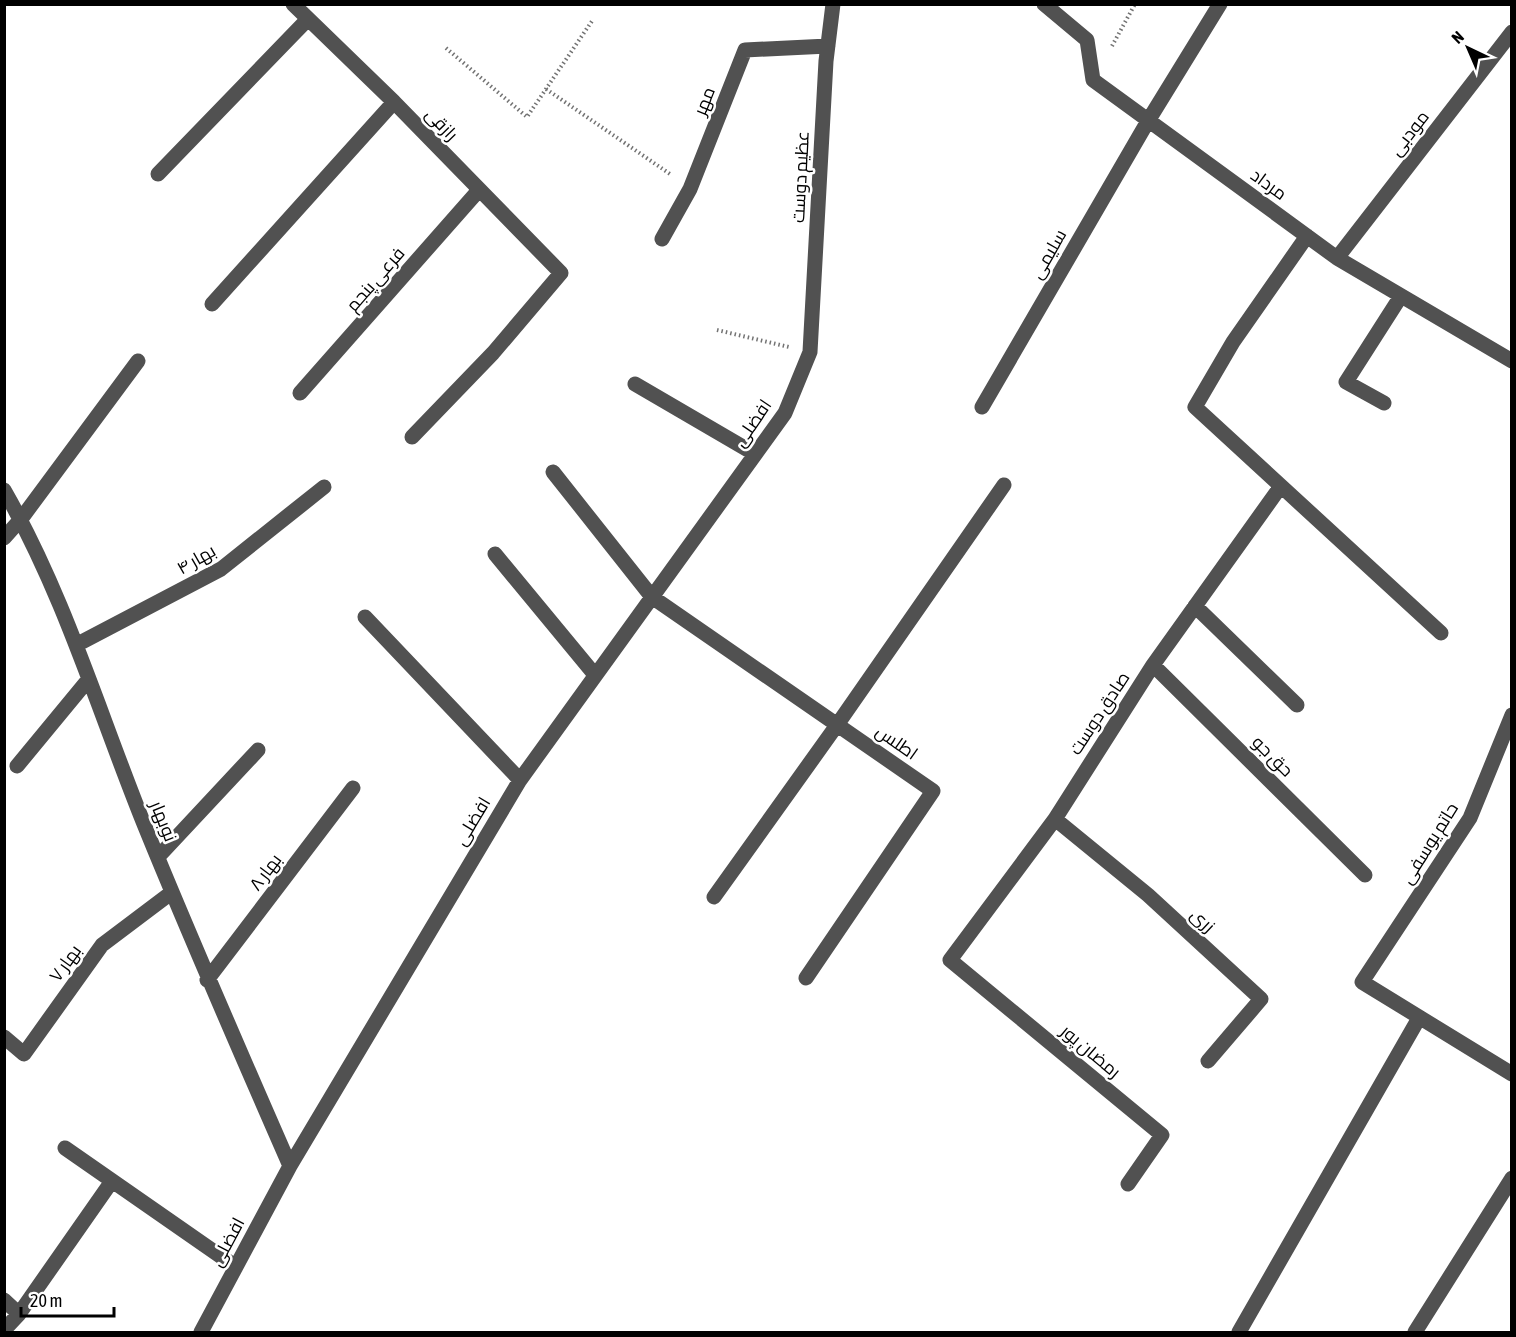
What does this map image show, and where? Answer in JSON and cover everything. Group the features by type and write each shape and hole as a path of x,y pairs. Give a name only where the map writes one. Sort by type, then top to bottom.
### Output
{"street":[{"name":"رازقی","path":"293,4 394,102 561,273 493,352 412,437"},
{"name":"عظیم دوست","path":"810,352 828,46 833,4"},
{"name":"مرداد","path":"1044,4 1087,40 1093,80 1337,258 1512,361"},
{"name":"سلیمی","path":"982,407 1148,120 1220,4"},
{"path":"158,174 307,20"},
{"name":"مودبی","path":"1337,258 1512,32"},
{"name":"مهر","path":"662,239 690,189 745,50 828,46"},
{"path":"212,304 394,102"},
{"name":"فرعی پنجم","path":"300,393 479,190"},
{"path":"1306,236 1233,342 1195,407 1441,633"},
{"path":"1384,403 1346,382 1401,296"},
{"name":"افضلی","path":"201,1332 290,1166 520,780 785,413 810,352"},
{"path":"4,538 21,519 138,361"},
{"path":"635,384 755,454"},
{"name":"اطلس","path":"553,472 652,597 933,791 806,978"},
{"path":"714,897 1004,485"},
{"name":"صادق دوست","path":"950,960 1055,819 1153,665 1281,486"},
{"name":"بهار ۴","path":"76,645 221,569 324,487"},
{"name":"نوبهار","path":"4,490 21,519 76,645 171,893 290,1166"},
{"path":"495,554 595,675"},
{"path":"1196,606 1297,705"},
{"path":"365,617 520,780"},
{"name":"حق جو","path":"1153,665 1365,874"},
{"path":"18,766 88,680"},
{"name":"حاتم یوسفی","path":"1419,1018 1362,982 1470,818 1512,716"},
{"path":"158,857 258,750"},
{"name":"بهار ۸","path":"207,980 353,788"},
{"name":"زری","path":"1055,819 1148,895 1261,999 1208,1061"},
{"name":"بهار ۷","path":"4,1037 24,1054 102,945 171,893"},
{"name":"رمضان پور","path":"950,960 1162,1135 1128,1184"},
{"path":"1239,1332 1419,1018 1512,1074"},
{"path":"65,1148 236,1267"},
{"path":"1415,1332 1512,1178"},
{"path":"4,1330 19,1314 112,1181"},
{"path":"4,1300 19,1314"}],"path":[{"path":"446,48 527,117 592,21"},
{"path":"546,89 690,189"},
{"path":"717,330 810,352"}]}
